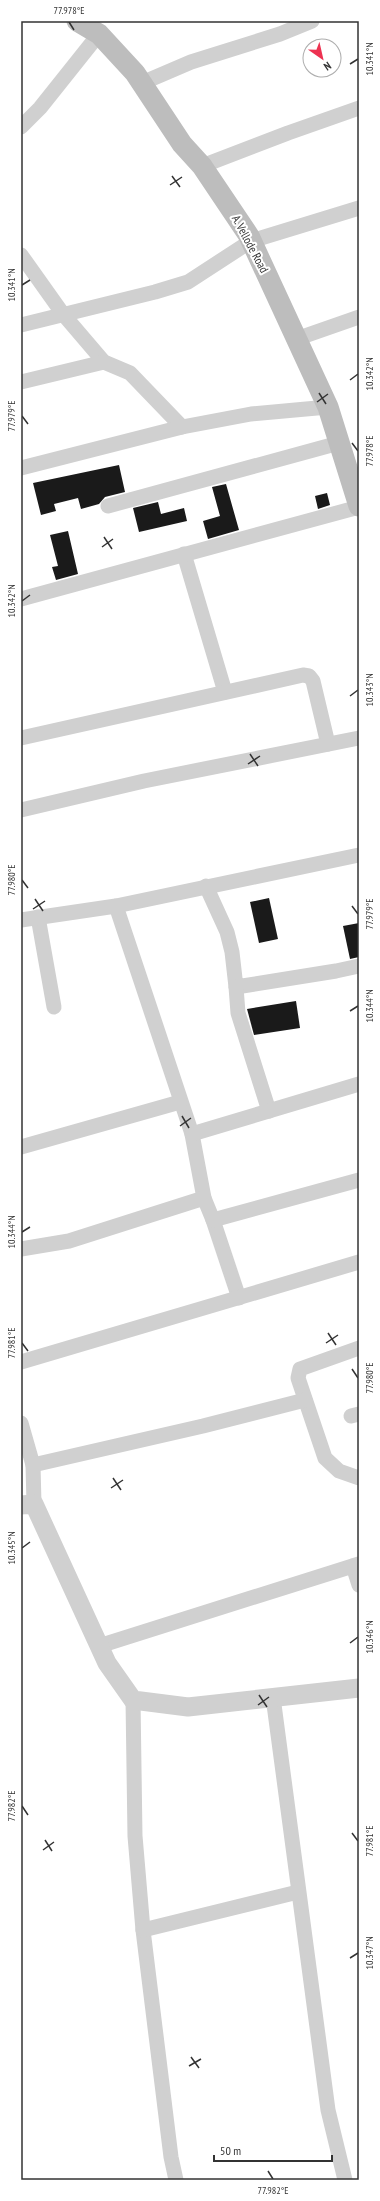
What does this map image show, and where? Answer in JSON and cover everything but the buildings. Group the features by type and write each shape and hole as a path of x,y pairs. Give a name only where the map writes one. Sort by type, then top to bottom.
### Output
{"main road":[{"name":"A. Vellode Road","path":"77,21 99,34 121,56 142,83 182,144 202,166 251,241 328,407 359,507"}],"street":[{"path":"142,83 191,62 280,34 312,21"},
{"path":"21,127 40,108 99,34"},
{"path":"202,166 359,108"},
{"path":"21,324 155,292 188,282 251,241 359,208"},
{"path":"22,257 63,314 104,362 130,373 182,427"},
{"path":"296,339 359,317"},
{"path":"21,382 104,362"},
{"path":"21,468 182,427 251,414 328,407"},
{"path":"108,506 339,443"},
{"path":"21,599 359,507"},
{"path":"184,554 224,692"},
{"path":"21,738 303,675 309,676 314,681 328,744"},
{"path":"21,810 152,780 359,738"},
{"path":"21,920 116,906 359,855"},
{"path":"206,886 227,932 232,952 238,1013 268,1111"},
{"path":"116,906 180,1102 192,1134 204,1198 213,1220 239,1298"},
{"path":"38,917 54,1007"},
{"path":"236,987 359,966"},
{"path":"192,1134 359,1084"},
{"path":"21,1147 180,1102"},
{"path":"213,1220 359,1180"},
{"path":"21,1249 69,1240 204,1198"},
{"path":"21,1362 359,1262"},
{"path":"359,1348 300,1369 298,1378 324,1458 339,1471 359,1478"},
{"path":"33,1465 204,1426 305,1400"},
{"path":"21,1423 33,1465 27,1504 107,1663 133,1700 135,1836 143,1930 171,2157 176,2180"},
{"path":"99,1646 356,1565 359,1585"},
{"path":"133,1700 188,1707 359,1688"},
{"path":"272,1697 328,2110 344,2180"},
{"path":"143,1930 298,1892"}]}
